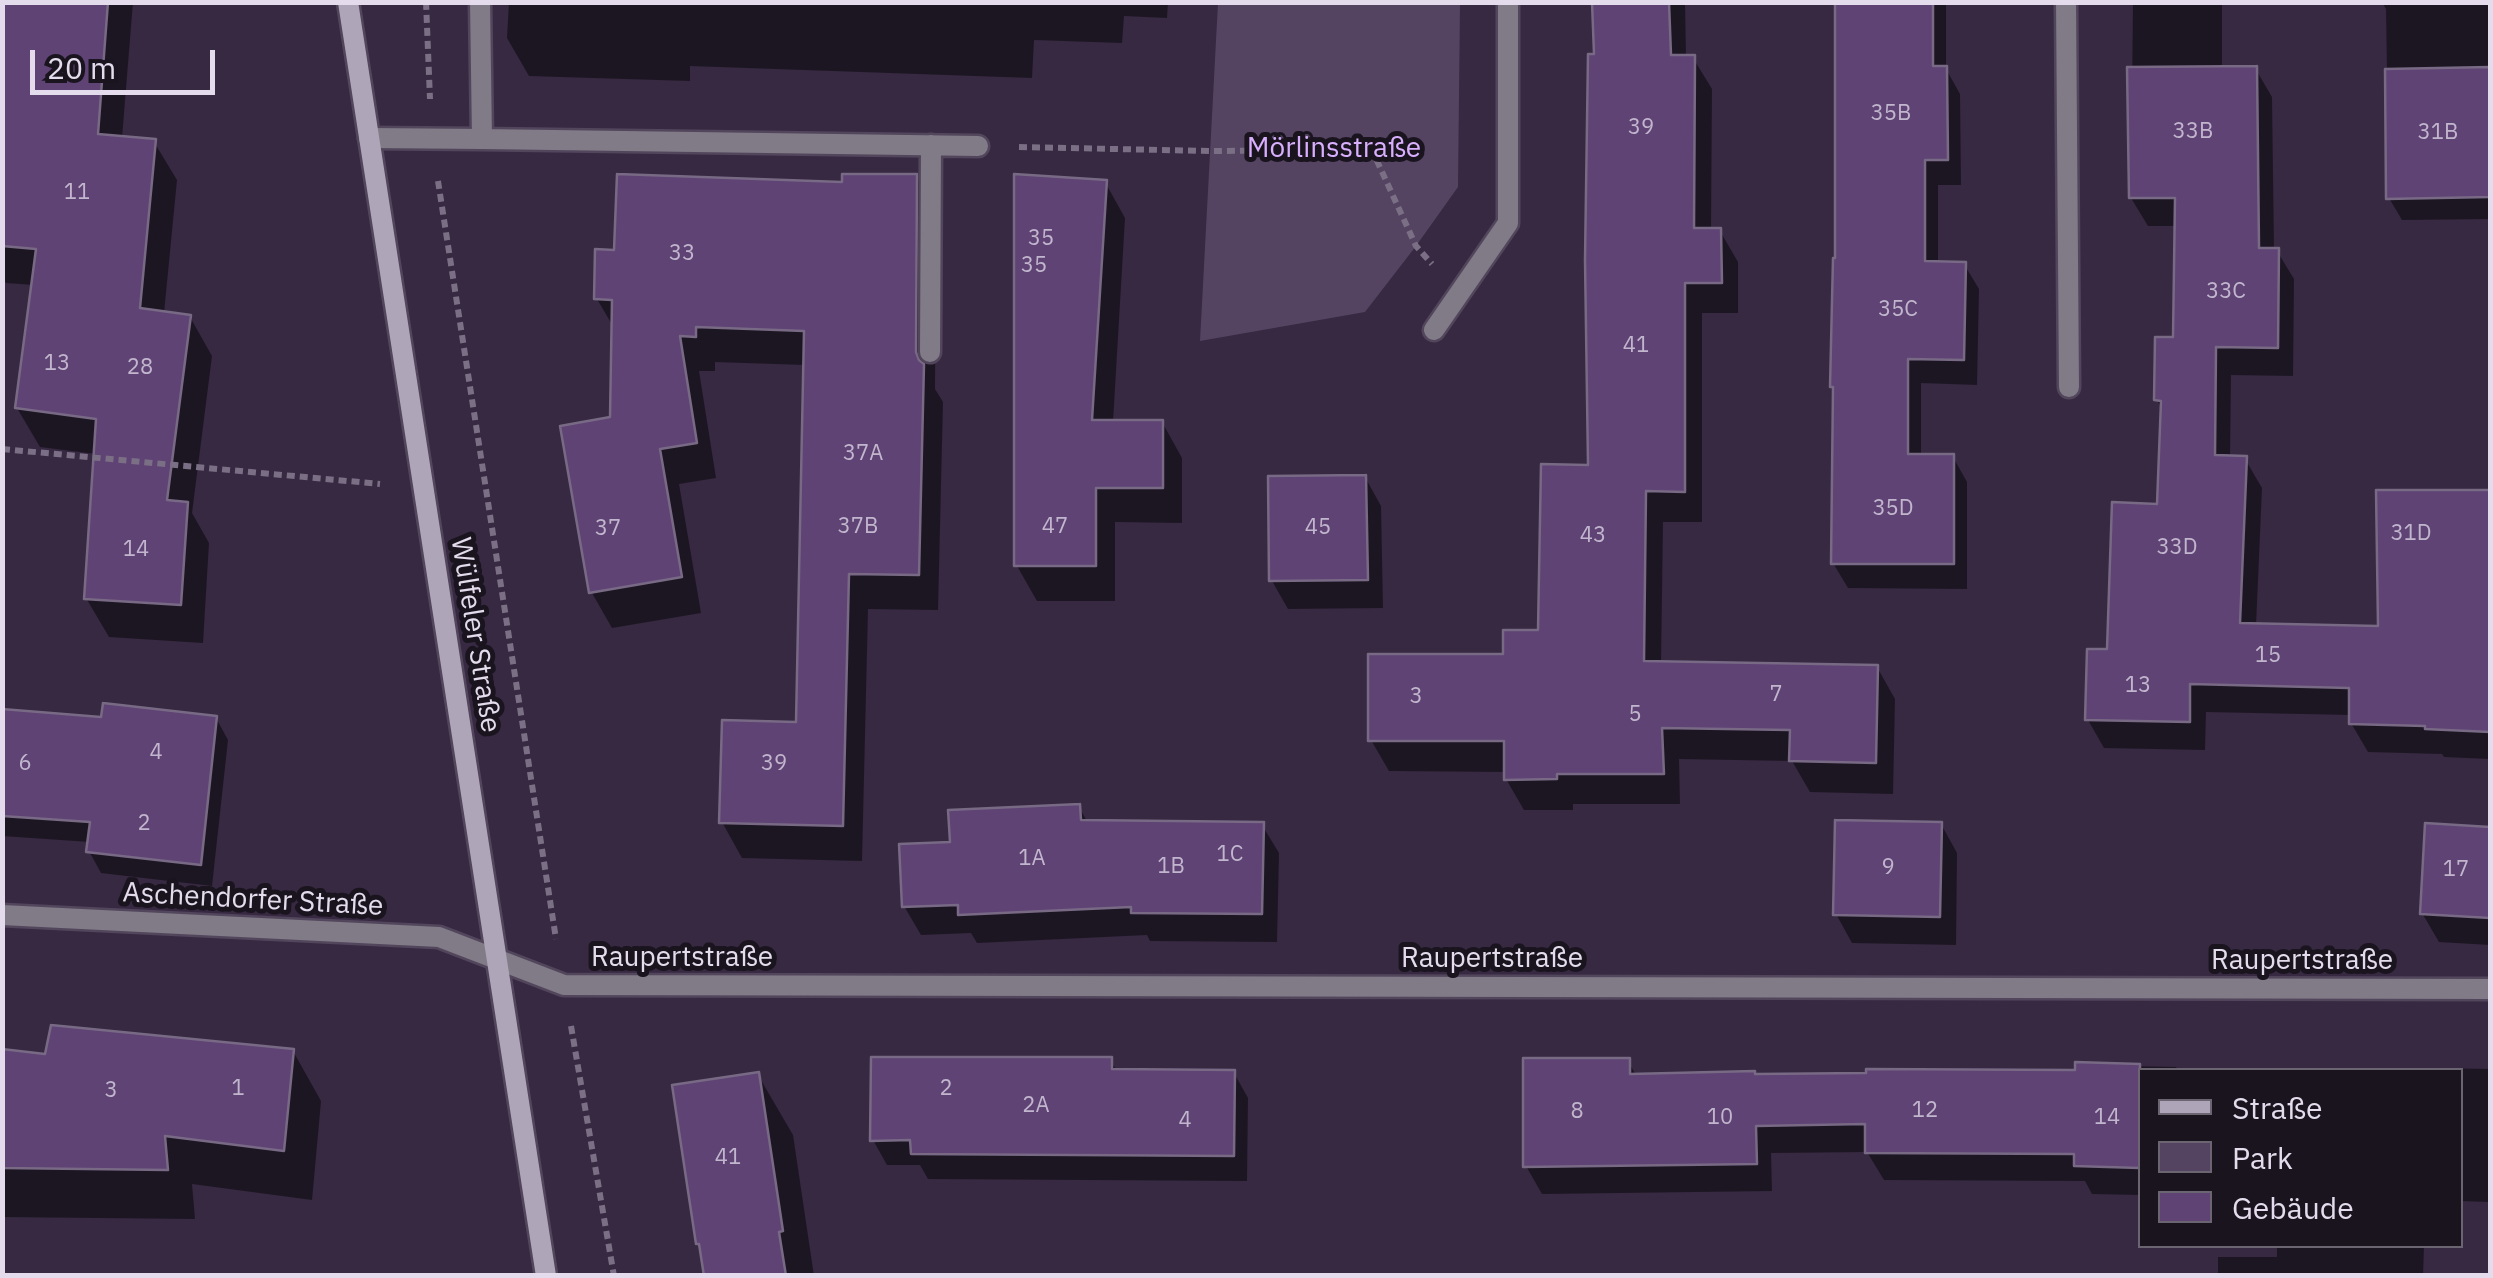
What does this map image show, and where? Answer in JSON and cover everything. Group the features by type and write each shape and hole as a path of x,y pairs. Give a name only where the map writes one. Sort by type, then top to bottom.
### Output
{"main road":[{"name":"Wülfeler Straße","path":"348,2 546,1276"}],"street":[{"path":"480,2 482,139"},
{"path":"1434,330 1508,223 1508,2"},
{"path":"2066,2 2069,387"},
{"path":"369,138 978,146"},
{"path":"930,352 931,144"},
{"name":"Aschendorfer Straße","path":"2,915 439,937 497,961"},
{"name":"Raupertstraße","path":"497,961 564,985 2490,989"}],"path":[{"path":"426,2 431,138 564,985 614,1276"},
{"path":"978,146 1372,150 1416,246 1459,294"},
{"path":"2,449 424,488"}],"green space":[{"name":"Mörlinsstraße","path":"1218,3 1460,3 1458,187 1365,312 1200,341"}],"building":[{"path":"2,2 108,2 98,134 156,139 140,308 191,315 167,500 188,502 181,605 84,599 96,419 15,408 36,249 2,246"},
{"path":"1592,2 1669,2 1671,55 1695,55 1694,228 1721,228 1722,283 1685,283 1685,492 1646,491 1644,661 1878,665 1876,763 1789,761 1790,730 1662,728 1664,774 1557,774 1557,779 1504,780 1504,741 1368,741 1368,654 1503,654 1503,630 1538,630 1541,464 1588,465 1585,260 1588,54 1594,54"},
{"path":"1835,2 1933,2 1933,66 1947,66 1948,160 1925,160 1925,261 1966,262 1964,360 1908,359 1908,454 1954,454 1954,564 1831,564"},
{"path":"2257,66 2259,248 2279,248 2278,348 2216,347 2215,455 2247,456 2240,623 2378,626 2376,490 2490,490 2490,732 2349,724 2349,688 2190,684 2190,722 2085,720 2087,649 2107,649 2112,502 2157,504 2161,401 2154,400 2155,337 2173,337 2175,198 2129,198 2127,67"},
{"path":"2490,67 2490,197 2386,199 2385,69"},
{"path":"617,174 842,182 842,174 917,174 916,352 924,364 919,575 849,574 843,826 719,823 722,720 796,722 804,331 696,327 696,337 680,336 697,443 660,449 682,577 589,593 560,426 610,417 612,300 594,299 595,249 614,250"},
{"path":"1014,174 1107,180 1092,420 1163,420 1163,488 1096,488 1096,566 1014,566"},
{"path":"1366,475 1368,580 1269,581 1268,476"},
{"path":"103,703 217,716 201,865 86,852 90,822 2,816 2,709 101,717"},
{"path":"1080,804 1081,820 1264,822 1262,914 1131,913 1131,907 958,915 958,905 902,907 899,844 950,842 948,810"},
{"path":"1835,820 1942,822 1940,917 1833,915"},
{"path":"2425,823 2490,827 2490,918 2420,914"},
{"path":"51,1025 294,1049 284,1151 165,1136 168,1170 2,1168 2,1049 45,1054"},
{"path":"871,1057 1112,1057 1112,1069 1235,1070 1234,1156 911,1154 910,1140 870,1141"},
{"path":"1523,1058 1630,1058 1630,1074 2075,1070 2075,1062 2140,1064 2138,1168 2074,1166 2074,1154 1865,1153 1865,1124 1756,1126 1757,1164 1523,1167"},
{"path":"759,1072 786,1276 704,1276 672,1085"}]}
